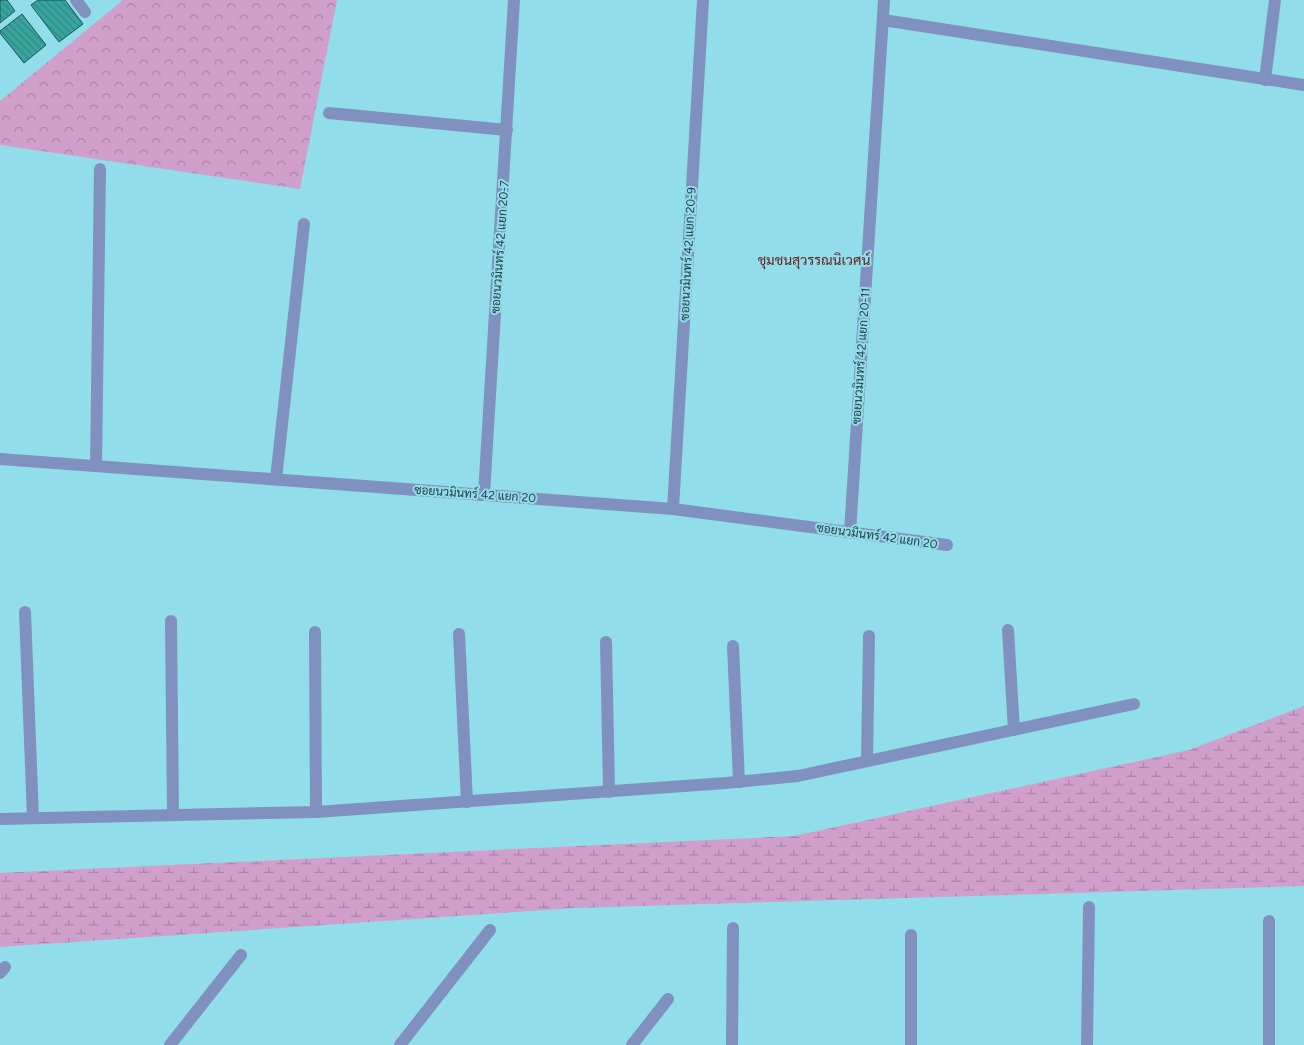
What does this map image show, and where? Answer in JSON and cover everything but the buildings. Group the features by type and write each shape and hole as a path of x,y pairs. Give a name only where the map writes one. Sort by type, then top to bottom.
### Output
{"street":[{"path":"76,0 85,12"},
{"name":"ซอยนวมินทร์ 42 แยก 20-7","path":"484,494 514,0"},
{"name":"ซอยนวมินทร์ 42 แยก 20-9","path":"673,508 703,0"},
{"name":"ซอยนวมินทร์ 42 แยก 20-11","path":"850,532 884,0"},
{"path":"1265,80 1275,0"},
{"path":"883,20 1304,85"},
{"path":"328,113 507,130"},
{"path":"96,466 100,169"},
{"path":"276,479 304,224"},
{"name":"ซอยนวมินทร์ 42 แยก 20","path":"0,459 673,508 948,546"},
{"path":"25,612 33,818"},
{"path":"171,621 172,815"},
{"path":"1008,630 1014,730"},
{"path":"315,632 316,812"},
{"path":"459,634 467,802"},
{"path":"867,761 869,636"},
{"path":"606,642 608,792"},
{"path":"733,646 739,782"},
{"path":"0,819 316,812 739,782 798,776 1134,704"},
{"path":"1087,1045 1089,907"},
{"path":"1269,921 1269,1045"},
{"path":"732,1045 733,928"},
{"path":"400,1045 490,930"},
{"path":"911,935 911,1045"},
{"path":"170,1045 241,955"},
{"path":"632,1045 668,999"}],"green space":[{"path":"123,0 337,0 300,189 0,145 0,101"},
{"path":"1304,706 1304,886 575,908 0,947 0,873 794,836 1189,750"}],"district":[{"name":"ชุมชนสุวรรณนิเวศน์","path":"814,260"}]}
